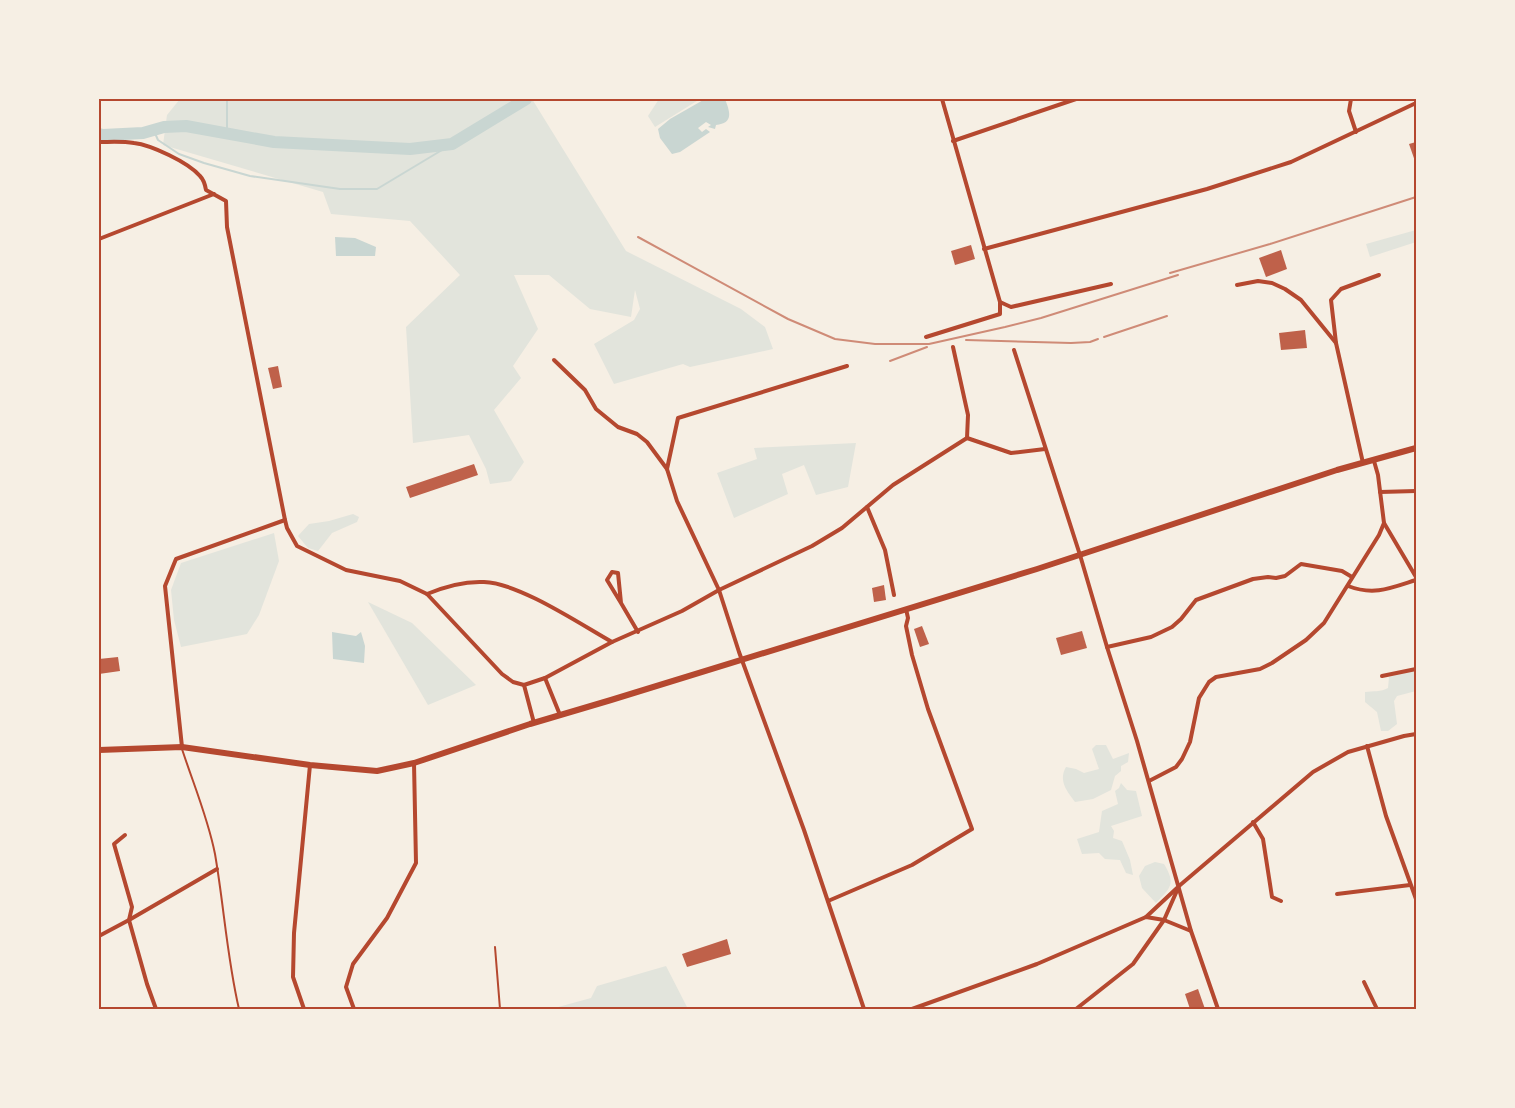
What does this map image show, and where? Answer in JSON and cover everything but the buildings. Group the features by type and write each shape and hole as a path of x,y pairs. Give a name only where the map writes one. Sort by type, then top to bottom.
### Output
{"main road":[{"path":"99,750 182,748 376,771 414,763 534,723 1080,555 1224,507 1416,448"}],"street":[{"path":"926,337 1000,314 1000,302 942,99"},
{"path":"953,141 1076,99"},
{"path":"1351,99 1349,111 1356,132"},
{"path":"984,249 1207,189 1291,162 1416,104"},
{"path":"99,142 136,143 156,150 198,174 204,181 206,190 226,201 227,226 285,520 287,528 297,546 346,570 400,581 427,594 502,674 512,682 524,685 545,678 612,642 682,611 719,590 812,546 842,528 893,485 967,438"},
{"path":"99,239 214,194"},
{"path":"1363,463 1336,343 1331,300 1341,289 1379,275"},
{"path":"1237,285 1258,281 1272,283 1285,289 1301,300 1336,343"},
{"path":"1000,302 1011,307 1111,284"},
{"path":"953,347 968,414 967,438"},
{"path":"1014,350 1080,555 1191,931 1218,1009"},
{"path":"554,360 585,390 596,409 618,427 637,434 647,442 667,468 676,501 719,590 742,660 804,830 864,1009"},
{"path":"667,468 678,418 847,366"},
{"path":"967,438 1011,453 1045,449"},
{"path":"1348,586 1360,591 1370,592 1395,587 1416,578 1384,523 1378,475 1374,461"},
{"path":"1380,492 1416,491"},
{"path":"868,507 885,550 894,594"},
{"path":"182,748 165,586 176,559 285,520"},
{"path":"1148,781 1176,767 1182,759 1190,742 1199,698 1209,682 1216,677 1260,668 1290,652 1324,623 1379,535 1384,523"},
{"path":"1107,647 1150,637 1172,627 1181,620 1196,600 1253,579 1285,576 1301,564 1342,571 1352,577"},
{"path":"621,603 618,573 612,572 607,580 638,632"},
{"path":"427,594 450,584 485,582 520,591 612,642"},
{"path":"828,901 912,865 972,828 928,709 912,655 906,626 908,618 906,609"},
{"path":"1382,676 1416,669"},
{"path":"545,678 560,715"},
{"path":"524,685 534,723"},
{"path":"912,1009 1037,964 1146,917 1179,886 1313,772 1348,752 1416,734"},
{"path":"1367,746 1386,816 1416,899"},
{"path":"354,1009 346,987 352,964 388,918 416,864 414,763"},
{"path":"304,1009 293,977 294,933 310,764"},
{"path":"1253,822 1263,839 1272,897 1281,901"},
{"path":"125,835 114,844 132,907 129,920 156,1009"},
{"path":"99,936 217,869"},
{"path":"1337,894 1410,884 1414,881"},
{"path":"1076,1009 1133,964 1164,920 1179,886"},
{"path":"1146,917 1164,920 1191,931"},
{"path":"1364,982 1377,1009"}],"lane":[{"path":"182,748 210,834 217,869 230,973 238,1009"},
{"path":"495,947 500,1009"}],"shaded area":[{"path":"180,99 532,99 626,251 741,309 765,327 773,349 690,367 683,364 614,384 594,344 634,320 640,309 635,290 631,317 590,309 549,275 514,275 538,329 513,366 521,378 494,410 524,462 511,481 490,484 486,469 469,435 413,443 406,327 460,275 410,221 331,214 323,192 163,145 167,115"},
{"path":"659,99 700,99 655,127 648,116"},
{"path":"705,99 725,99 729,112 728,119 722,124 716,125 715,129 708,127 711,125 706,122 698,128 702,132 706,129 710,132 680,152 672,154 660,138 658,129 670,119"},
{"path":"1416,230 1416,242 1370,257 1366,244"},
{"path":"335,237 355,238 376,247 375,256 336,256"},
{"path":"856,443 848,487 816,495 804,465 782,474 788,494 734,518 717,473 757,459 754,448"},
{"path":"353,514 359,517 357,522 332,533 318,551 308,548 298,536 309,524 329,521"},
{"path":"274,533 279,561 259,615 247,634 181,647 174,620 171,590 181,563"},
{"path":"368,602 412,623 476,685 428,705"},
{"path":"332,632 356,636 361,632 365,646 364,663 333,659"},
{"path":"1416,670 1416,691 1397,696 1394,701 1397,724 1388,731 1381,731 1377,712 1365,702 1365,692 1380,691 1388,688 1389,677"},
{"path":"1096,745 1106,745 1113,759 1129,753 1128,762 1121,766 1121,771 1115,776 1111,790 1093,799 1075,802 1064,786 1064,772 1066,767 1084,773 1099,769 1092,749"},
{"path":"1121,783 1127,790 1136,791 1142,816 1111,826 1114,831 1113,838 1122,841 1130,860 1133,875 1126,873 1120,860 1105,859 1099,853 1082,854 1077,839 1099,832 1102,811 1118,804 1115,791"},
{"path":"1155,862 1164,864 1171,881 1168,889 1156,903 1142,888 1139,876 1145,866"},
{"path":"666,966 688,1009 551,1009 591,998 597,986"}],"waterway":[{"path":"227,99 227,133"},
{"path":"99,134 143,133 164,127 186,126 274,142 410,149 452,144 526,99"},
{"path":"154,131 158,140 179,154 204,163 250,176 340,189 377,189 452,144"}],"railway":[{"path":"1170,273 1270,244 1416,197"},
{"path":"638,237 788,319 835,339 875,344 929,344 1005,327 1041,318 1178,275"},
{"path":"1104,337 1167,316"},
{"path":"966,340 1071,343 1090,342 1098,339"},
{"path":"890,361 927,347"}]}
